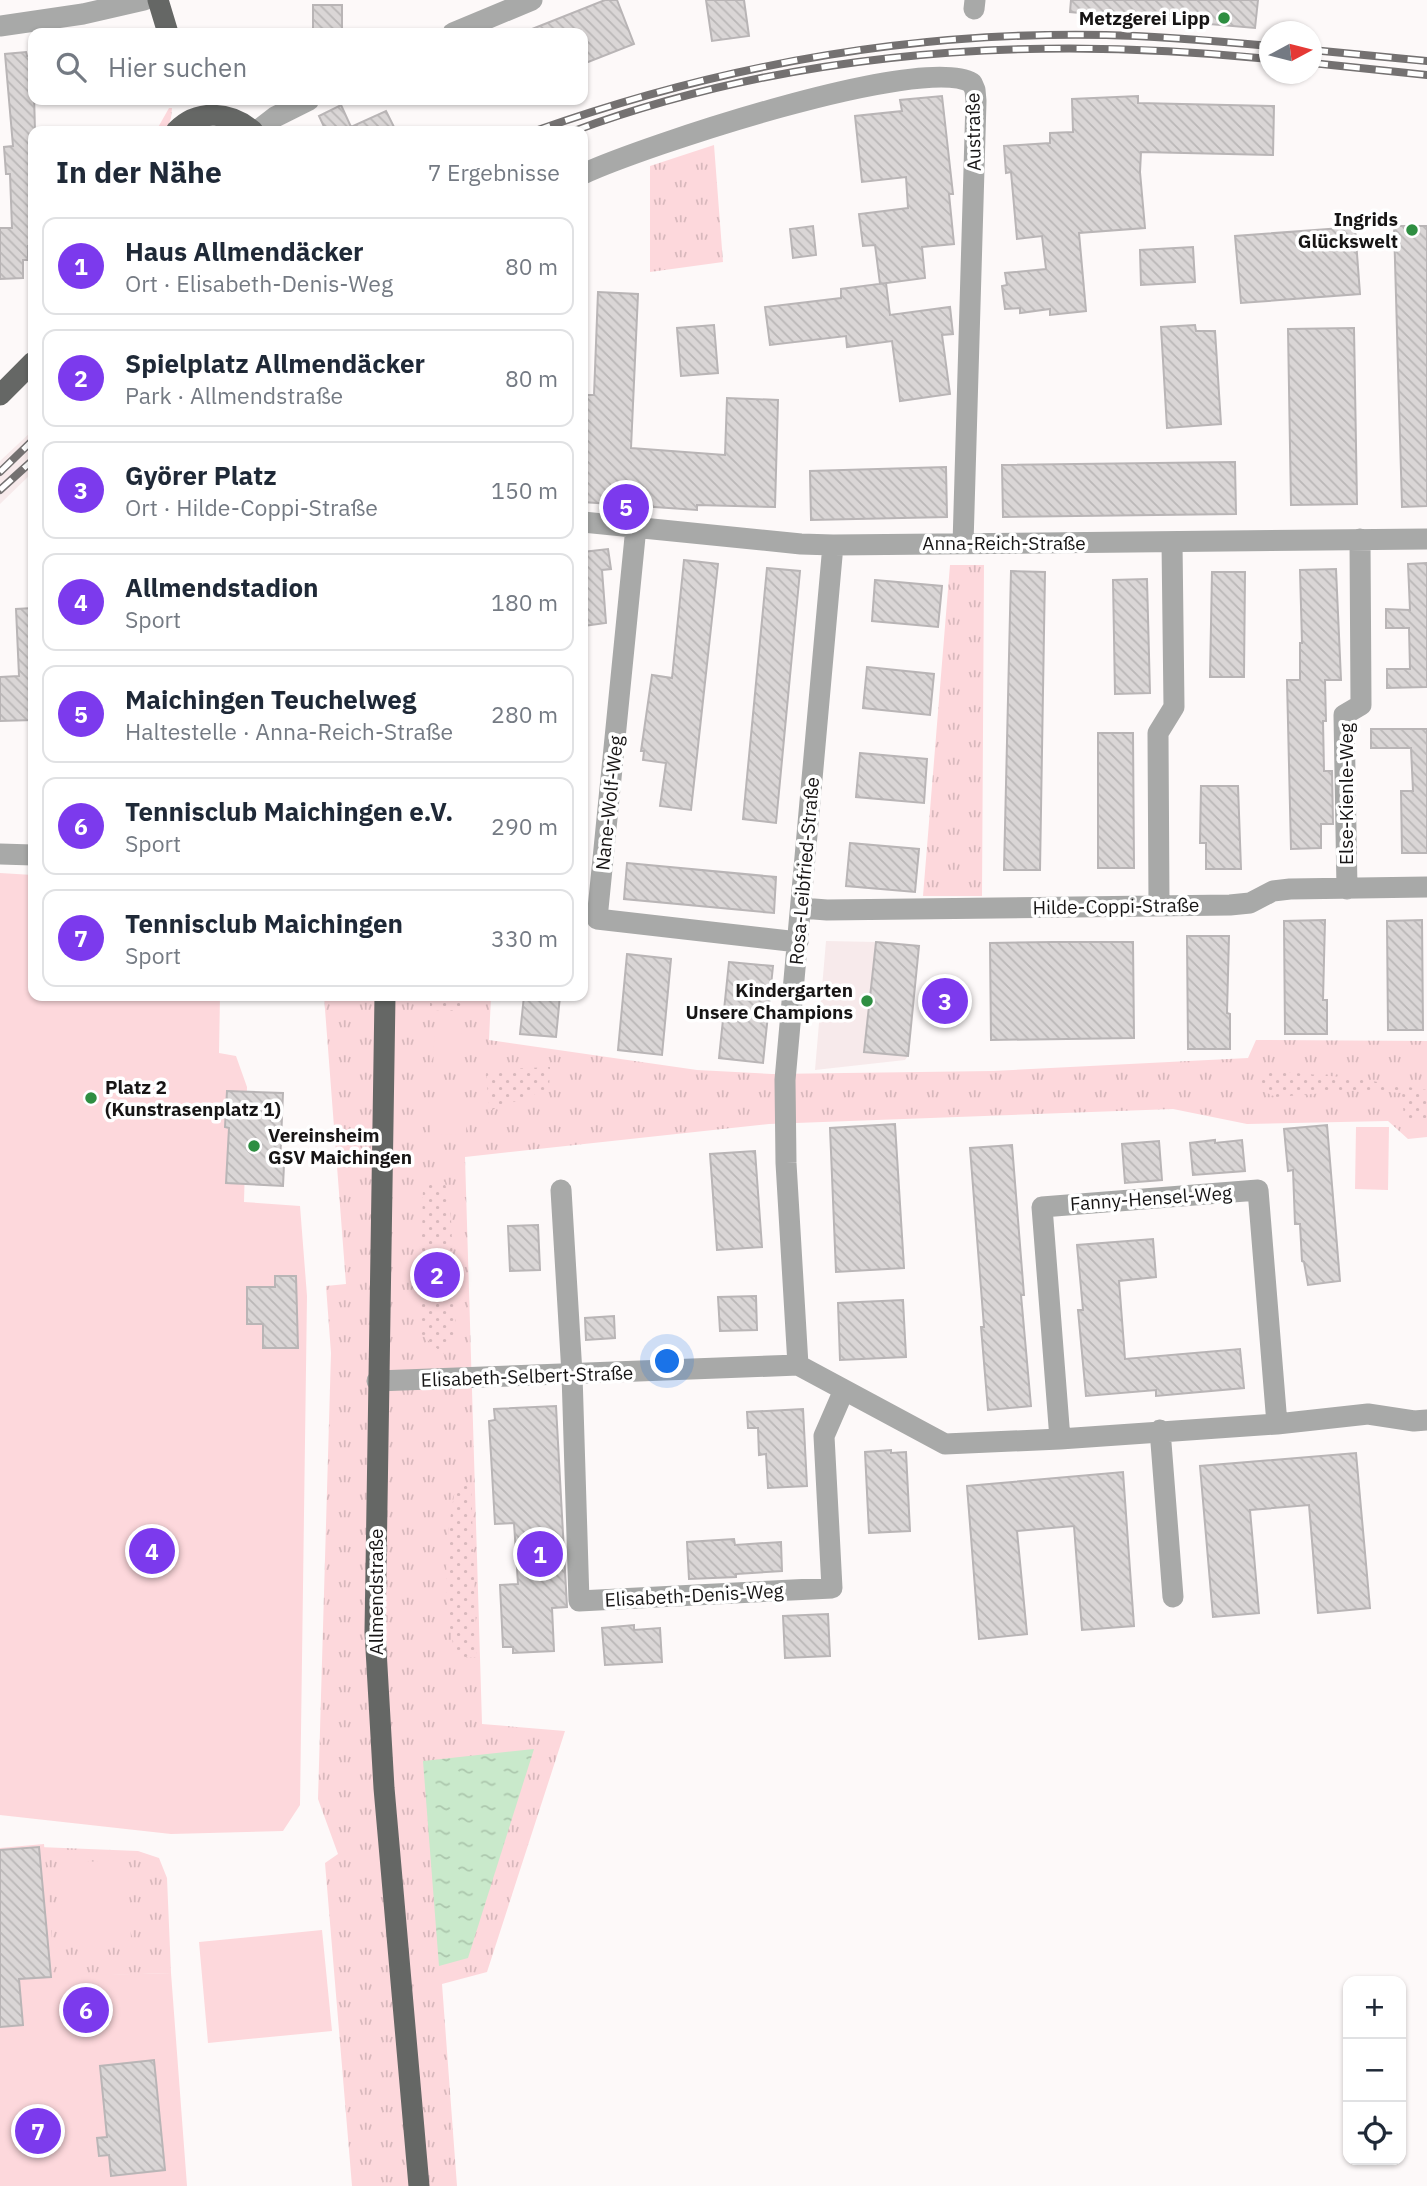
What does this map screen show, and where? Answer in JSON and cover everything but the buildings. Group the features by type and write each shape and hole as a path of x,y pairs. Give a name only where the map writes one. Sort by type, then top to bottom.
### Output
{"main road":[{"path":"158,0 166,28"},
{"path":"180,126 192,109 208,115 234,118 247,126"},
{"path":"0,395 28,367"},
{"name":"Allmendstraße","path":"384,1001 375,1632 379,1718 419,2186"}],"street":[{"path":"0,26 82,7 144,0"},
{"path":"465,28 532,0"},
{"name":"Austraße","path":"588,172 659,145 832,94 877,84 938,76 954,77 972,83 976,101 963,544"},
{"path":"262,126 299,105"},
{"name":"Anna-Reich-Straße","path":"588,522 833,545 1427,539"},
{"name":"Nane-Wolf-Weg","path":"636,527 597,919 798,942"},
{"name":"Else-Kienle-Weg","path":"1347,889 1344,715 1361,705 1360,539"},
{"path":"1159,905 1158,733 1174,707 1172,542"},
{"name":"Rosa-Leibfried-Straße","path":"798,1365 785,1105 833,545"},
{"path":"0,854 28,855"},
{"name":"Hilde-Coppi-Straße","path":"802,908 827,910 1230,905 1250,903 1273,891 1427,887"},
{"path":"561,1190 572,1374"},
{"name":"Fanny-Hensel-Weg","path":"1060,1439 1042,1206 1258,1190 1276,1424"},
{"path":"798,1365 945,1444 1276,1424 1368,1414 1414,1421 1427,1420"},
{"name":"Elisabeth-Selbert-Straße","path":"377,1381 798,1365"},
{"name":"Elisabeth-Denis-Weg","path":"572,1374 579,1601 832,1588 824,1436 844,1390"},
{"path":"1160,1430 1173,1597"}],"shaded area":[{"path":"28,435 28,477 0,504 0,461"},
{"name":"Kindergarten Unsere Champions","path":"826,941 919,946 908,1056 905,1060 815,1070"}],"green space":[{"path":"169,108 172,108 168,126 159,126"},
{"path":"714,145 723,262 650,272 650,166"},
{"path":"950,565 984,565 982,896 923,896"},
{"path":"0,873 28,875 28,1001 220,1001 219,1053 236,1056 247,1087 244,1202 300,1206 307,1296 300,1805 283,1831 171,1834 0,1815"},
{"path":"324,1001 491,1001 489,1040 697,1070 772,1074 993,1071 1248,1058 1256,1040 1427,1041 1427,1137 1408,1139 1388,1121 1247,1124 1173,1109 769,1124 465,1157 482,1724 565,1731 487,1972 442,1984 457,2186 352,2186 325,1863 338,1854 318,1799 331,1353 326,1286 346,1284"},
{"path":"430,1001 463,1001 464,1011 430,1010"},
{"path":"435,1019 462,1020 461,1069 433,1069"},
{"path":"550,1067 549,1089 489,1111 486,1070"},
{"path":"1260,1070 1353,1078 1427,1090 1427,1122 1404,1118 1402,1093 1363,1090 1276,1097 1260,1090"},
{"path":"431,1098 467,1099 466,1135 431,1134"},
{"path":"1356,1127 1389,1127 1388,1190 1355,1189"},
{"path":"445,1182 451,1218 456,1338 443,1354 420,1333 423,1185"},
{"path":"471,1484 477,1657 456,1657 448,1615 447,1550 456,1486"},
{"path":"44,1844 54,1964 51,1976 171,1973 187,2186 0,2186 0,1848"},
{"path":"39,1847 138,1851 159,1858 167,1878 171,1973 51,1977"},
{"path":"128,1860 131,1940 63,1943 60,1863"},
{"path":"322,1930 332,2031 208,2043 199,1942"}],"water":[{"path":"534,1749 468,1958 439,1966 423,1761"}],"railway":[{"path":"550,126 675,88 745,71 887,46 1032,35 1106,35 1259,45"},
{"path":"588,126 658,103 744,82 830,66 917,55 1094,49 1259,58"},
{"path":"1322,51 1427,61"},
{"path":"1322,64 1427,75"},
{"path":"0,472 28,445"},
{"path":"0,490 28,465"}],"place":[{"name":"Metzgerei Lipp","path":"1224,18"},
{"name":"Ingrids Glückswelt","path":"1412,230"},
{"name":"Maichingen Teuchelweg","path":"626,507"},
{"name":"Kindergarten Unsere Champions","path":"867,1001"},
{"name":"Györer Platz","path":"945,1001"},
{"name":"Platz 2 (Kunstrasenplatz 1)","path":"91,1098"},
{"name":"Vereinsheim GSV Maichingen","path":"254,1146"},
{"name":"Spielplatz Allmendäcker","path":"437,1275"},
{"name":"Allmendstadion","path":"152,1551"},
{"name":"Haus Allmendäcker","path":"540,1554"},
{"name":"Tennisclub Maichingen e.V.","path":"86,2010"},
{"name":"Tennisclub Maichingen","path":"38,2131"}]}
